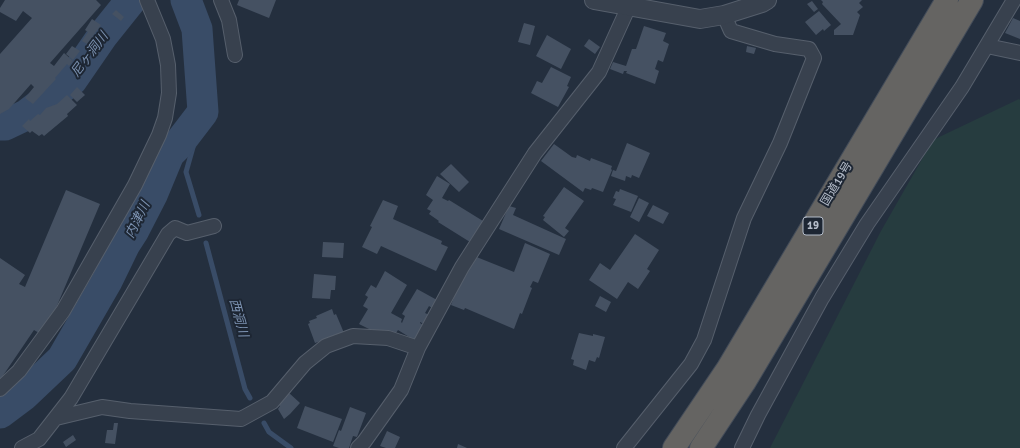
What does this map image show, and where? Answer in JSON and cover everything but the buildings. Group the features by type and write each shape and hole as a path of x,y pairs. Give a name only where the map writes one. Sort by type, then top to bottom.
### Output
{"highway":[{"name":"国道19号","path":"674,448 728,368 947,0"},
{"name":"国道19号","path":"701,448 744,383 972,0"}],"street":[{"path":"0,389 19,371 63,311 135,185 159,135 165,118 169,92 168,65 163,39 147,0"},
{"path":"221,0 229,20 235,55"},
{"path":"594,0 631,3 700,19 724,15 767,0"},
{"path":"742,448 758,415 822,298 866,224 962,87 1014,0"},
{"path":"358,448 364,442 401,390 418,348 462,267 535,153 599,72 631,3"},
{"path":"625,448 691,364 704,340 744,218 780,143 814,58 809,49 775,44 731,31 724,15"},
{"path":"987,46 1020,53"},
{"path":"22,448 39,439 71,398 168,234 175,228 187,233 214,226"},
{"path":"802,285 822,298"},
{"path":"56,418 102,407 130,411 241,419 272,402 305,363 326,346 353,336 388,338 418,348"}],"green space":[{"path":"1019,99 1020,448 770,448 881,231 933,140"}],"waterway":[{"name":"尼ヶ洞川","path":"0,125 5,125 26,115 72,80 103,35 131,0"},
{"name":"内津川","path":"0,413 24,395 62,359 107,281 125,244 134,230 152,195 169,154 203,112 197,29 186,0"},
{"name":"西洞川","path":"199,215 186,172 203,112"},
{"name":"西洞川","path":"206,243 245,389 250,398"},
{"name":"西洞川","path":"264,423 269,432 291,448"}]}
